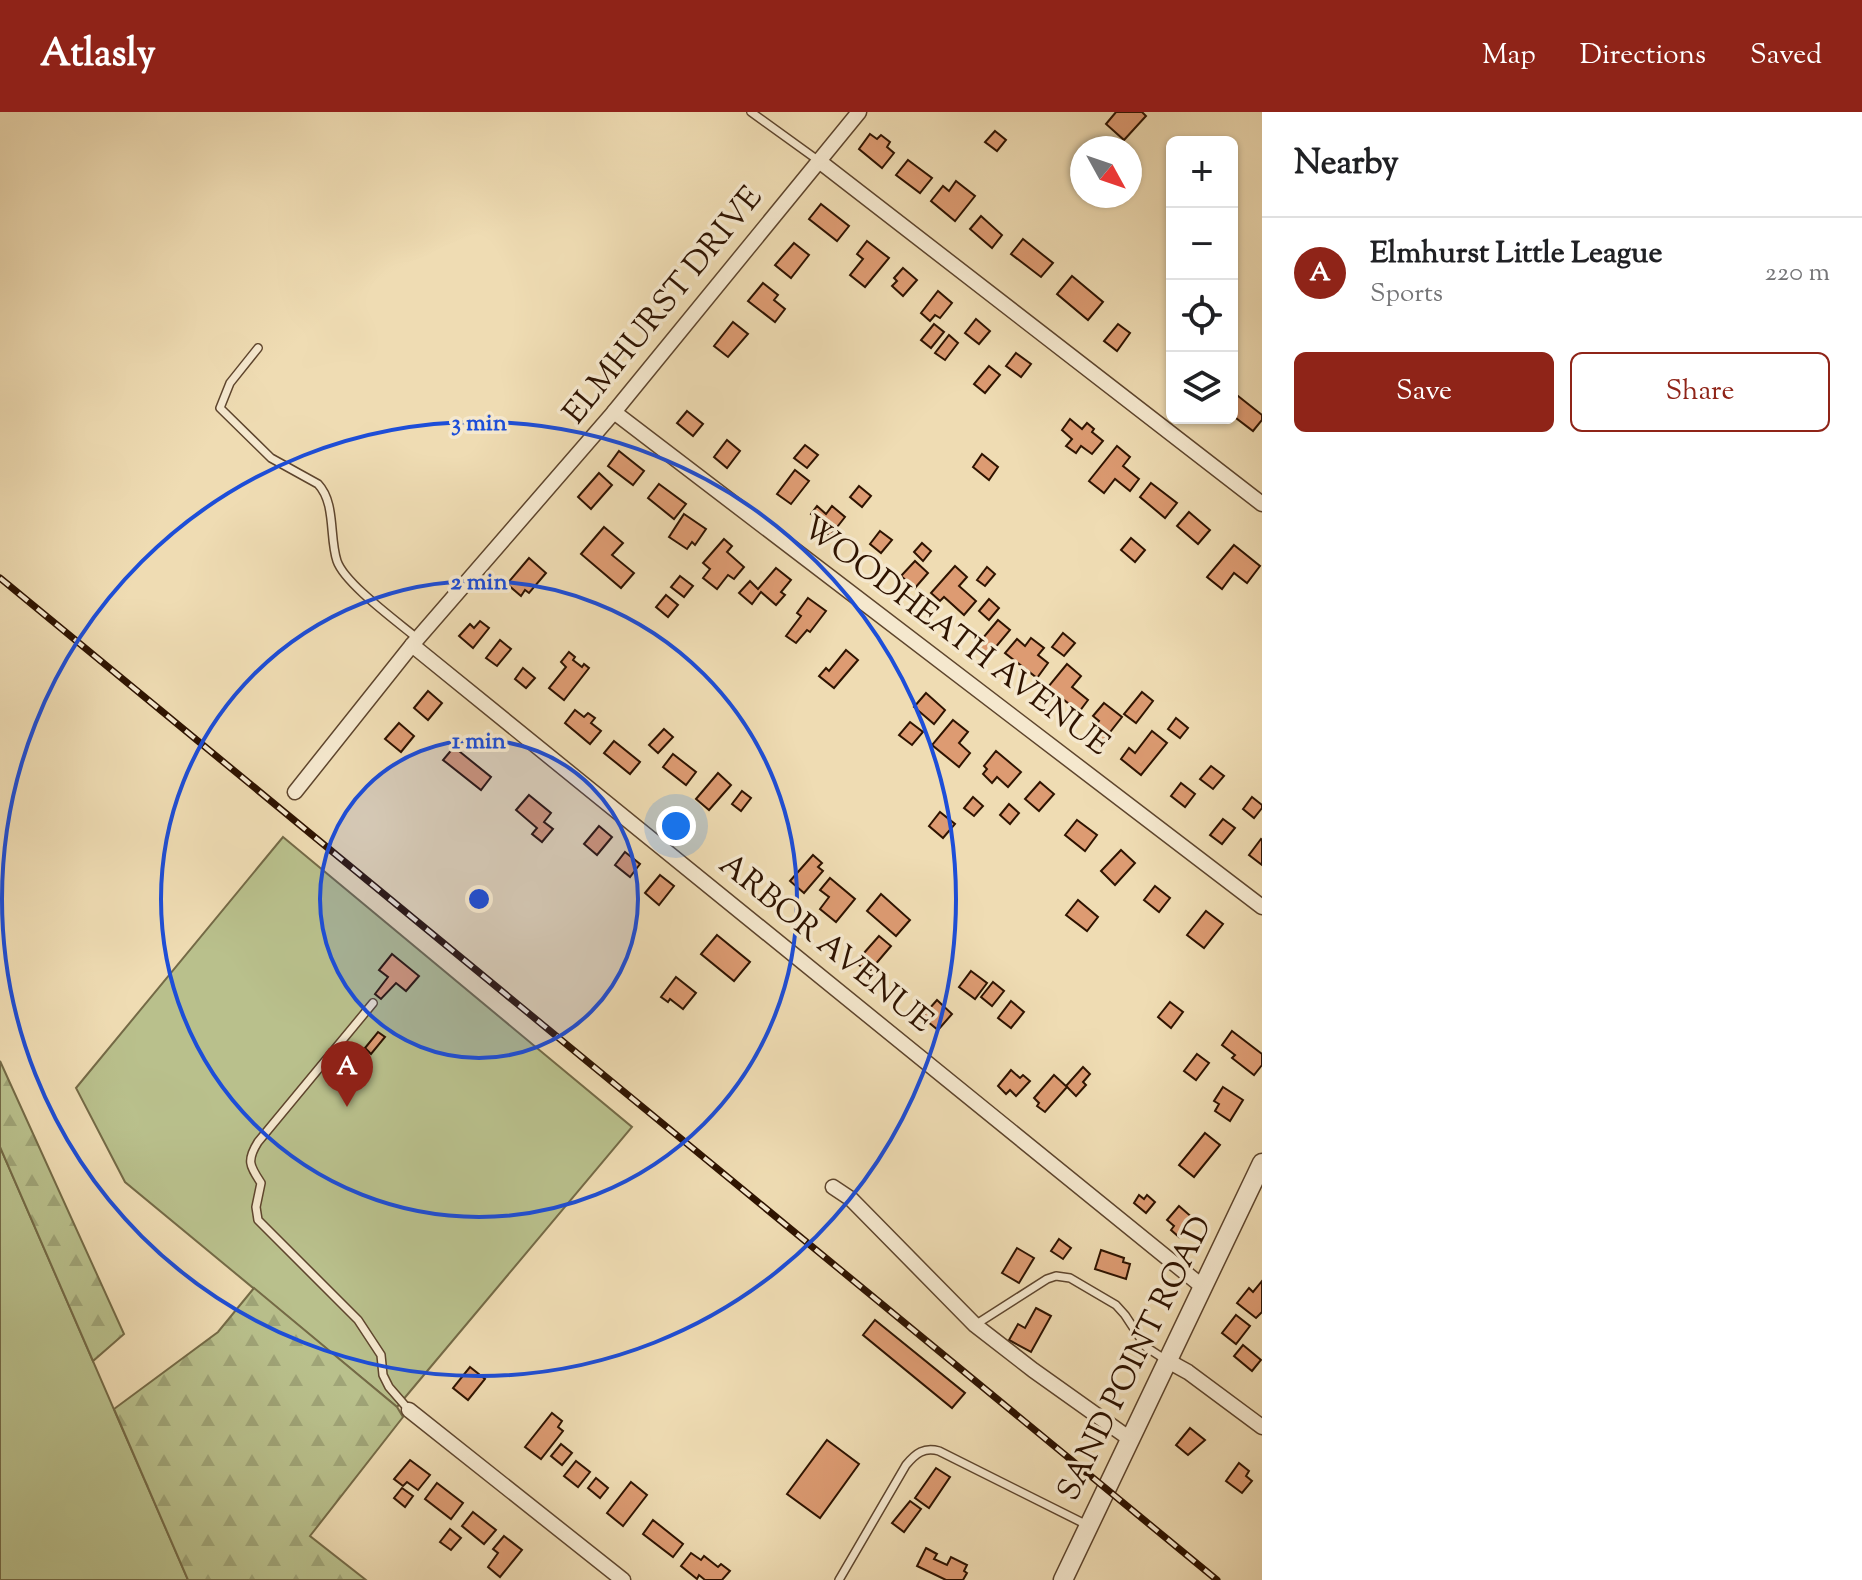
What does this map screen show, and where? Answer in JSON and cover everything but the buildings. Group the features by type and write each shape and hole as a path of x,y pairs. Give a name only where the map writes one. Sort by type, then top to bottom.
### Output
{"street":[{"name":"ELMHURST DRIVE","path":"295,792 415,642 614,412 859,112"},
{"path":"819,161 1262,504"},
{"name":"WOODHEATH AVENUE","path":"614,412 1262,907"},
{"name":"ARBOR AVENUE","path":"415,642 1203,1287"},
{"name":"SAND POINT ROAD","path":"1063,1580 1262,1163"},
{"path":"833,1187 851,1199 975,1325 1130,1439"},
{"path":"1168,1361 1188,1372 1262,1427"},
{"path":"409,1410 623,1580"}],"lane":[{"path":"751,112 819,161"},
{"path":"258,348 230,383 220,408 271,458 324,490 337,562 346,577 415,642"},
{"path":"373,1003 258,1142 250,1161 261,1183 256,1207 258,1220 358,1320 381,1355 383,1375 389,1387 409,1410"},
{"path":"975,1325 1047,1279 1056,1276 1070,1278 1116,1305 1146,1347 1168,1361"},
{"path":"839,1580 906,1465 922,1450 939,1451 1089,1526"}],"green space":[{"path":"283,837 632,1127 397,1407 125,1182 76,1088"},
{"path":"0,1061 124,1334 93,1361 0,1147"},
{"path":"0,1147 188,1580 0,1580"},
{"path":"254,1288 397,1407 403,1417 310,1536 366,1580 188,1580 114,1409 218,1332"}],"railway":[{"path":"0,578 1217,1580"}],"place":[{"name":"Elmhurst Little League","path":"347,1107"}]}
